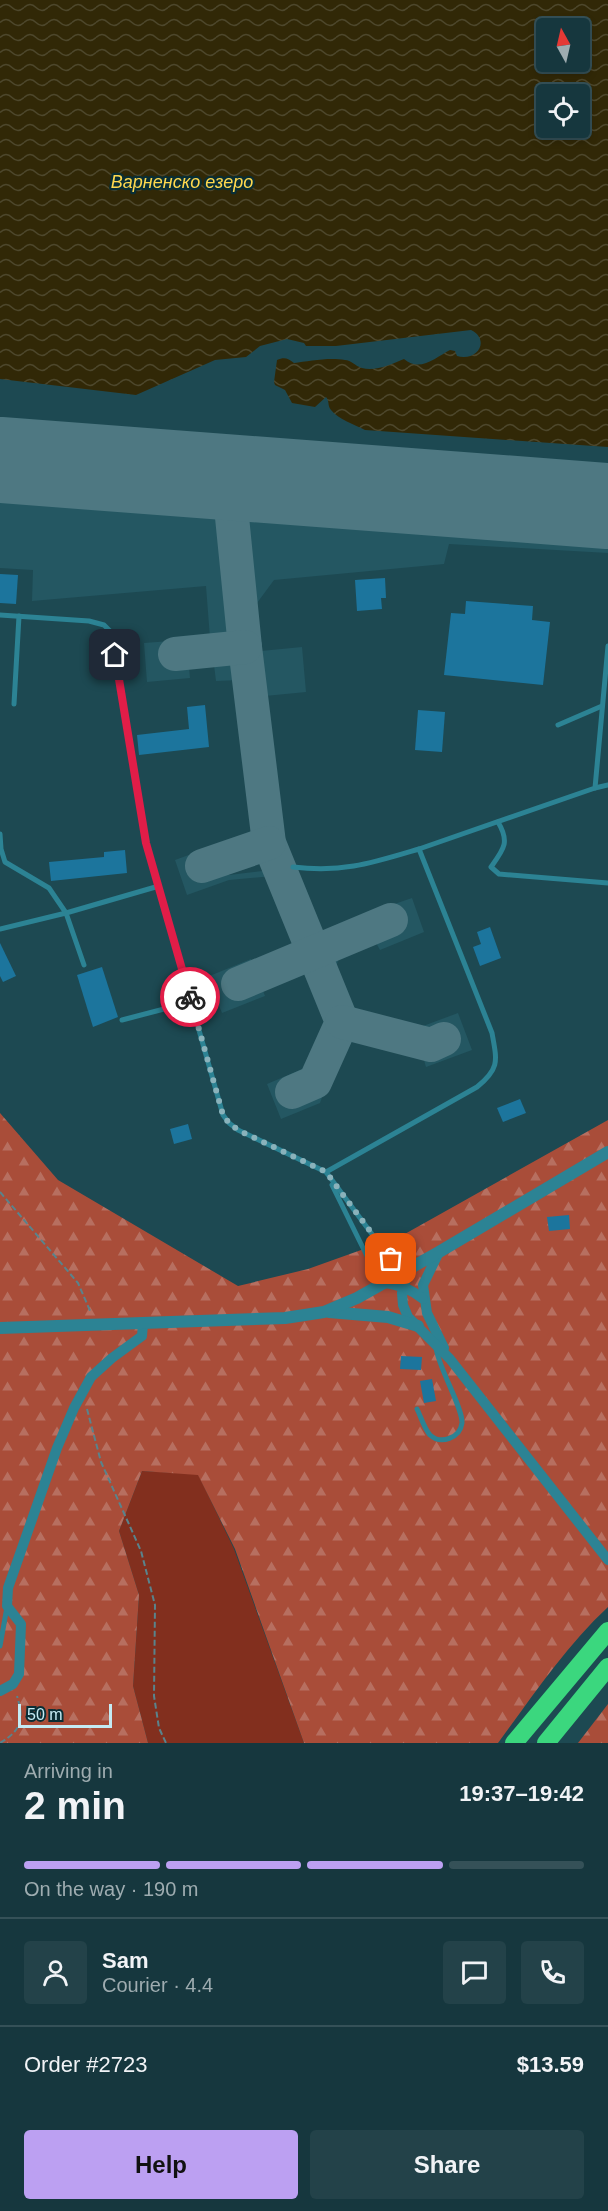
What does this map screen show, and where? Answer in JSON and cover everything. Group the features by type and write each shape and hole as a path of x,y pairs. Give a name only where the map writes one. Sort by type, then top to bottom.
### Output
{"highway":[{"path":"514,1743 608,1631"},
{"path":"546,1743 608,1667"}],"street":[{"path":"0,1328 285,1318 324,1311 357,1298 384,1283 404,1277 439,1252 608,1152"},
{"path":"439,1252 423,1285 423,1299 427,1313 450,1359"},
{"path":"404,1277 413,1291 423,1299"},
{"path":"404,1277 403,1305 408,1317 450,1359 608,1560"},
{"path":"324,1311 388,1317 418,1326"},
{"path":"0,1691 13,1684 20,1674 22,1630 18,1619 7,1606 8,1588 57,1448 91,1377 142,1336 143,1324"}],"lane":[{"path":"0,615 88,621 104,625 111,632 146,843 223,1115 238,1130 326,1172 404,1277"},
{"path":"14,704 19,616"},
{"path":"595,788 602,706 606,688 608,646"},
{"path":"558,724 602,706"},
{"path":"293,867 318,870 347,868 419,849 608,785"},
{"path":"498,822 505,841 503,850 491,867 499,874 608,883"},
{"path":"0,834 4,862 49,888 66,913 84,965"},
{"path":"326,1172 477,1087 492,1075 497,1057 492,1033 419,849"},
{"path":"0,929 159,886"},
{"path":"122,1020 191,1002"},
{"path":"326,1172 367,1256 384,1283"},
{"path":"417,1409 427,1430 435,1438 441,1440 452,1438 460,1430 462,1418 437,1359 435,1343"},
{"path":"0,1646 7,1606"}],"path":[{"path":"0,1192 78,1283 90,1308 93,1325"},
{"path":"82,1393 101,1462 141,1551 155,1605 154,1696 159,1728 166,1743"},
{"path":"0,1743 16,1731 21,1720 22,1710 13,1684"}],"shaded area":[{"path":"0,437 608,470 608,553 449,544 444,564 274,580 257,603 261,651 302,647 306,692 265,696 280,836 315,928 334,937 365,923 371,912 412,898 424,932 380,950 375,941 339,957 335,971 354,1016 407,1032 458,1013 472,1050 426,1067 423,1057 360,1034 341,1042 320,1103 281,1119 267,1084 314,1064 332,1026 309,976 300,970 261,985 265,996 222,1013 207,977 251,959 256,971 291,957 297,935 274,876 229,880 187,895 175,860 216,845 219,853 247,843 257,829 240,680 216,681 214,665 189,667 190,678 147,682 144,643 210,638 206,586 32,601 33,570 0,568","holes":["255,858 267,863 271,870 229,875 225,870"]},
{"path":"142,1471 198,1474 234,1549 304,1743 148,1743 133,1686 139,1595 119,1531"}],"green space":[{"path":"0,1113 58,1180 238,1286 308,1269 403,1235 608,1120 608,1607 564,1655 498,1743 304,1743 235,1549 198,1475 142,1471 119,1531 139,1595 133,1686 148,1743 0,1743"},
{"path":"608,1704 608,1743 578,1743"}],"water":[{"name":"Варненско езеро","path":"0,0 608,0 608,447 365,430 334,413 326,397 315,407 292,403 285,390 275,385 274,382 277,360 282,358 294,363 339,359 362,368 372,369 404,359 410,363 422,364 450,350 455,351 457,356 470,356 479,349 481,344 477,334 471,330 336,346 306,346 304,343 287,339 260,346 246,357 215,360 136,395 0,379"}],"building":[{"path":"0,574 18,575 16,604 0,603"},
{"path":"385,578 386,598 381,598 382,609 357,611 355,580"},
{"path":"466,601 533,606 532,620 550,622 543,685 444,675 451,613 465,614"},
{"path":"205,705 209,747 139,755 137,735 189,729 187,707"},
{"path":"418,710 445,712 442,752 415,750"},
{"path":"125,850 127,873 51,881 49,862 104,857 104,852"},
{"path":"490,927 501,958 480,966 473,947 481,944 477,932"},
{"path":"0,943 16,976 3,982 0,976"},
{"path":"102,967 118,1017 93,1027 77,975"},
{"path":"520,1099 526,1113 503,1122 497,1108"},
{"path":"188,1124 192,1139 174,1144 170,1129"},
{"path":"569,1215 570,1229 549,1231 547,1217"},
{"path":"401,1356 422,1357 421,1370 400,1369"},
{"path":"432,1379 436,1401 424,1403 420,1381"}],"taxiway":[{"path":"228,477 245,647 269,843 342,1022 315,1082 292,1092"},
{"path":"175,654 245,647"},
{"path":"202,866 269,843"},
{"path":"238,984 391,920"},
{"path":"342,1022 431,1045 444,1039"}],"runway":[{"path":"0,460 608,506"}],"way so far":[{"path":"190,997 223,1115 229,1123 238,1130 326,1172 391,1259"}],"route":[{"path":"115,655 146,843 190,997"}]}
